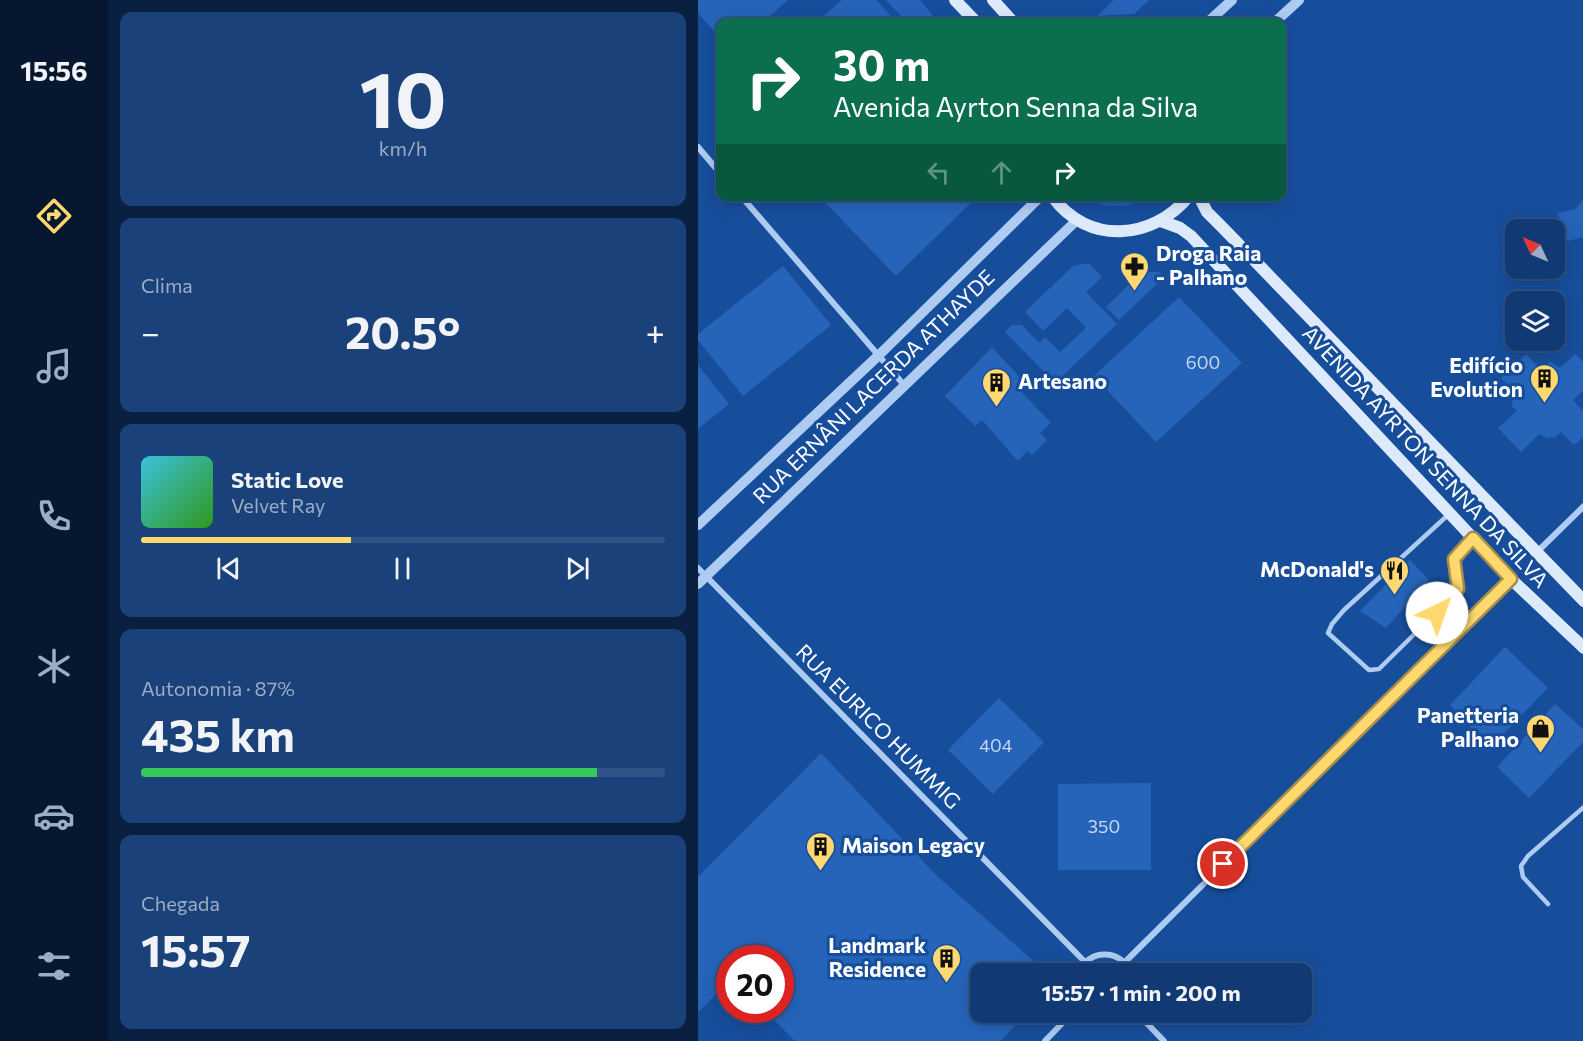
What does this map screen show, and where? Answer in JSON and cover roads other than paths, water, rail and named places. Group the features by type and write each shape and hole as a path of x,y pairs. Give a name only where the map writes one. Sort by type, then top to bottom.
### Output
{"main road":[{"path":"955,0 972,18"},
{"path":"993,0 1009,18"},
{"path":"1056,201 1077,220 1091,226 1119,232 1133,231 1161,221 1172,214 1184,201"},
{"name":"AVENIDA AYRTON SENNA DA SILVA","path":"1202,201 1207,212 1583,601"},
{"name":"AVENIDA AYRTON SENNA DA SILVA","path":"1161,221 1180,228 1191,236 1511,579 1583,648"}],"street":[{"path":"1212,18 1232,0"},
{"path":"1279,18 1299,0"},
{"path":"698,147 716,168"},
{"path":"745,201 904,385"},
{"name":"RUA ERNÂNI LACERDA ATHAYDE","path":"698,525 878,356 1037,201"},
{"name":"RUA ERNÂNI LACERDA ATHAYDE","path":"701,576 1077,220"},
{"path":"1536,552 1583,506"},
{"name":"RUA EURICO HUMMIG","path":"701,576 1085,962"},
{"path":"1085,962 1092,956 1109,954 1125,962 1511,579"},
{"path":"1044,1041 1062,1023"},
{"path":"1147,1023 1164,1041"}],"lane":[{"path":"1450,513 1344,610 1332,624 1328,633 1369,670 1379,669 1458,589 1454,559 1473,538"},
{"path":"1548,904 1523,877 1521,866 1528,856 1583,807"}],"place":[{"name":"Droga Raia - Palhano","path":"1135,292"},
{"name":"Edifício Evolution","path":"1544,404"},
{"name":"Artesano","path":"997,408"},
{"name":"McDonald's","path":"1395,596"},
{"name":"Panetteria Palhano","path":"1540,754"},
{"name":"Maison Legacy","path":"821,872"},
{"name":"Landmark Residence","path":"947,984"}]}
